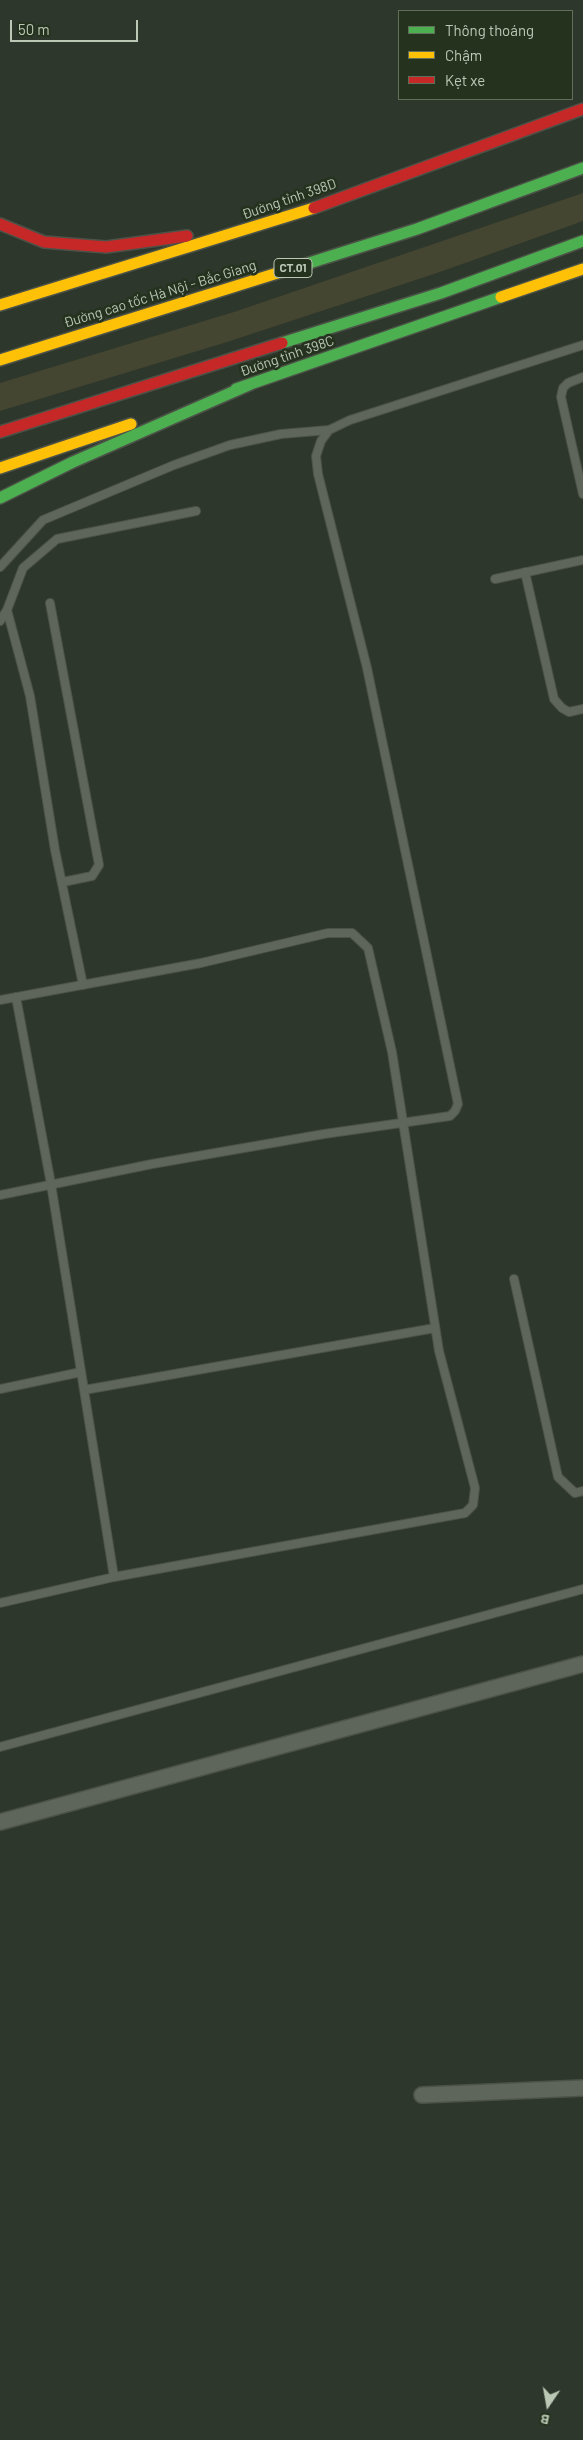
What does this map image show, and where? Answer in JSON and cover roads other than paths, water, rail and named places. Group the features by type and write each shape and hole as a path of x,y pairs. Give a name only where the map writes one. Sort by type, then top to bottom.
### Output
{"main road":[{"name":"Đường tỉnh 398D","path":"0,305 283,219 583,108"},
{"name":"Đường cao tốc Hà Nội - Bắc Giang","path":"0,360 417,229 583,168"},
{"path":"0,224 44,242 106,247 173,240 344,196"},
{"path":"0,432 441,293 583,241"},
{"name":"Đường tỉnh 398C","path":"0,468 251,384 583,268"},
{"path":"0,498 73,462 251,384"}],"street":[{"path":"0,1822 583,1664"},
{"path":"422,2095 583,2088"}],"lane":[{"path":"0,567 43,520 230,445 281,434 329,430 350,420 583,345"},
{"path":"583,377 568,383 563,388 560,397 583,494"},
{"path":"0,1195 324,1134 450,1116 458,1104 367,668 318,474 316,456 320,441 329,430"},
{"path":"0,622 7,610 23,568 57,539 196,511"},
{"path":"495,579 583,560"},
{"path":"525,572 554,699 562,708 569,712 583,709"},
{"path":"50,603 99,865 92,876 63,882"},
{"path":"7,610 30,696 82,985"},
{"path":"0,1000 201,964 328,933 352,933 368,948 392,1052 439,1351 475,1488 473,1505 465,1513 114,1577 0,1603"},
{"path":"16,997 51,1184 114,1577"},
{"path":"514,1279 558,1477 575,1493 583,1491"},
{"path":"84,1390 435,1328"},
{"path":"0,1389 81,1372"},
{"path":"0,1747 583,1589"}]}
